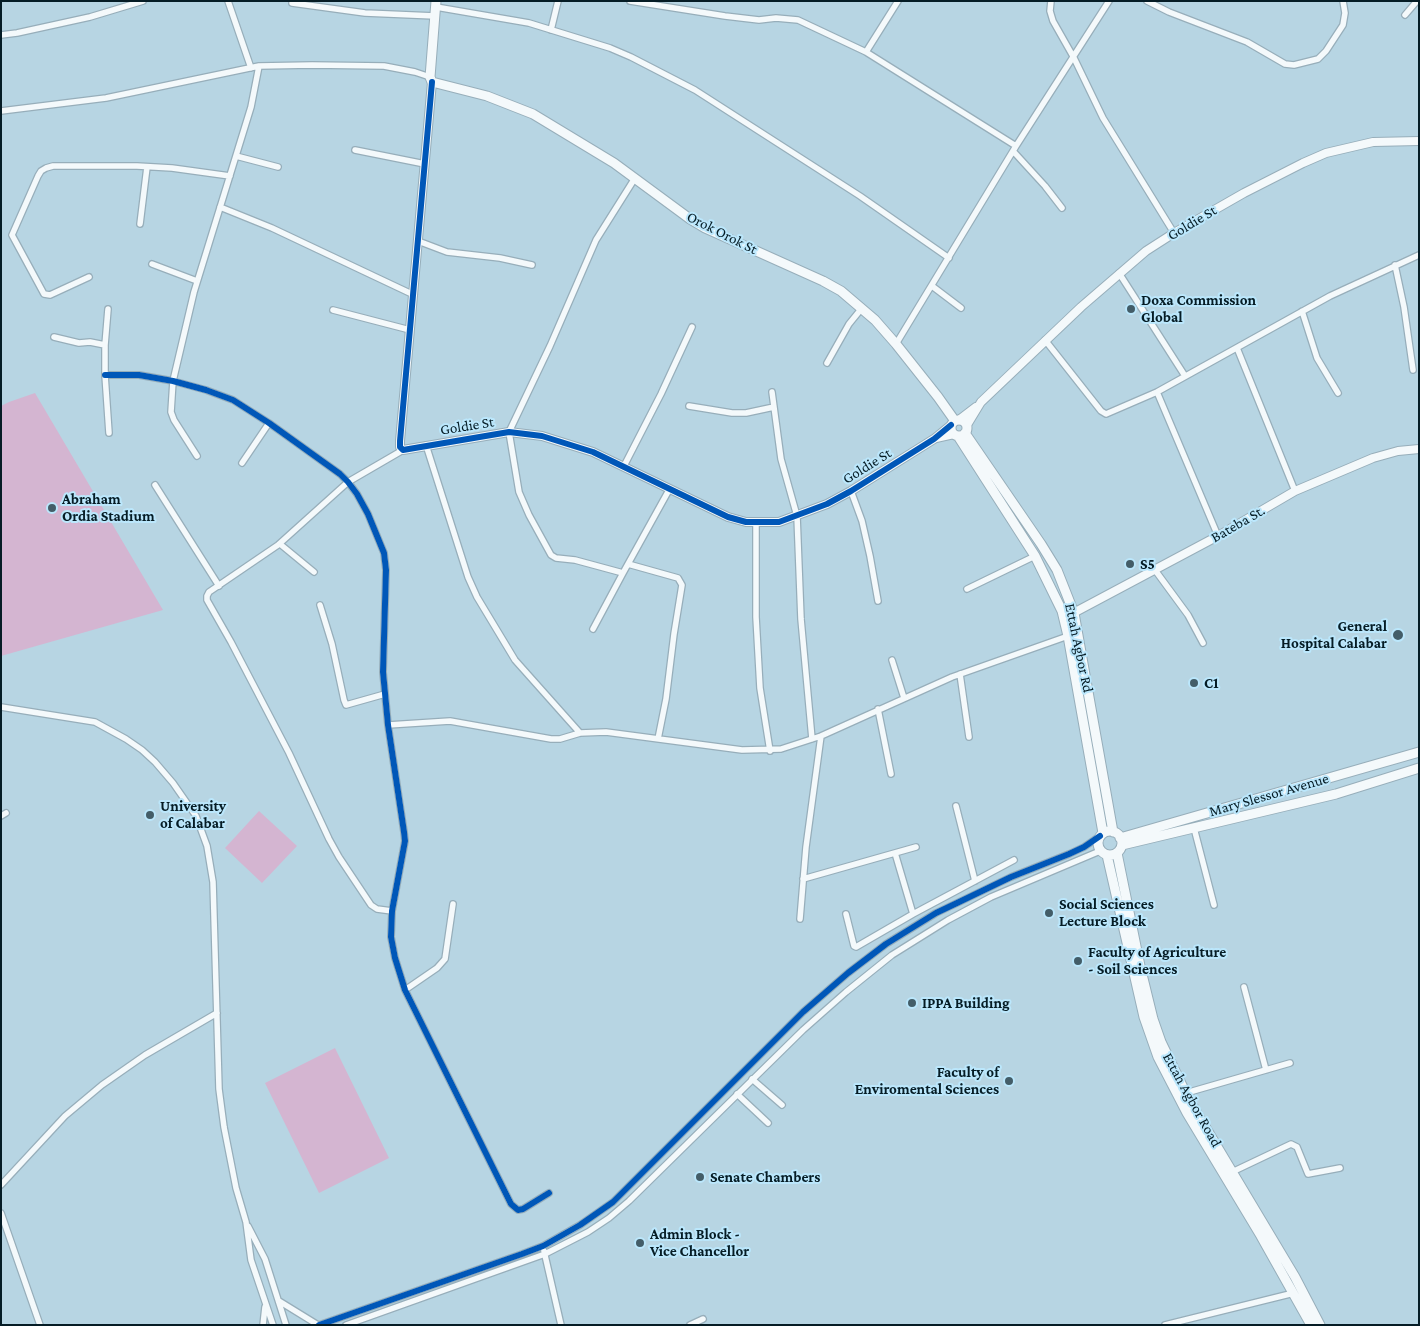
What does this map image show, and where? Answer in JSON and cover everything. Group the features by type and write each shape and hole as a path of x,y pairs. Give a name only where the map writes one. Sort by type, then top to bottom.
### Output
{"main road":[{"path":"431,79 436,8"},
{"name":"Orok Orok St","path":"431,79 487,96 533,114 607,159 705,228 824,281 840,291 862,308 896,344 938,397 958,428"},
{"name":"Ettah Agbor Rd","path":"958,428 1035,556 1054,592 1064,618 1101,834 1097,843 1104,853"},
{"name":"Ettah Agbor Rd","path":"958,428 1041,544 1056,570 1074,613 1118,842"},
{"name":"Mary Slessor Avenue","path":"1118,842 1419,752"},
{"name":"Mary Slessor Avenue","path":"1118,842 1194,828 1336,794 1419,768"},
{"path":"1101,834 1118,842 1104,853"},
{"name":"Ettah Agbor Road","path":"1118,842 1153,1019 1168,1058 1186,1093 1295,1277 1320,1325"},
{"name":"Ettah Agbor Road","path":"1104,853 1144,1017 1158,1057 1187,1113 1311,1325"}],"street":[{"path":"1,35 17,34 90,17 143,1"},
{"path":"228,1 251,68"},
{"path":"551,30 558,1"},
{"path":"630,1 759,20 776,18 798,20 866,52 1015,148 1062,208"},
{"path":"866,52 898,1"},
{"path":"1050,1 1053,21 1074,58 1103,118 1174,233"},
{"path":"896,344 1015,148 1109,1"},
{"path":"1147,1 1169,12 1247,42 1285,64 1294,65 1318,59 1326,51 1343,25 1345,13 1343,1"},
{"path":"1405,15 1417,1"},
{"path":"292,3 380,15 436,8 529,23 610,48 695,90 860,196 949,258"},
{"path":"197,456 171,412 173,381 197,281 251,107 259,66"},
{"path":"1,111 106,98 259,66 384,66 415,72 431,79 414,296 400,442 400,447 403,450 348,482 264,557 210,592 207,596 207,600 289,753 329,839 371,906 377,909 392,911"},
{"name":"Goldie St","path":"403,450 509,432 542,436 569,444 624,466 669,490 728,517 756,523 779,522 827,504 934,439 958,428 981,402 1045,340 1119,273 1146,251 1174,233 1244,193 1326,153 1373,142 1419,141"},
{"path":"355,150 425,164"},
{"path":"236,156 278,166"},
{"path":"89,277 50,295 46,295 12,235 38,176 46,168 53,166 172,168 230,176"},
{"path":"140,224 147,167"},
{"path":"622,573 575,560 556,558 551,555 529,515 519,492 509,432 550,346 596,240 635,178"},
{"path":"220,207 272,228 414,296"},
{"path":"418,241 447,252 500,258 532,265"},
{"path":"1045,340 1103,413 1106,414 1158,392 1302,311 1419,255"},
{"path":"152,264 197,281"},
{"path":"1395,265 1404,307 1413,370"},
{"path":"1119,273 1185,376"},
{"path":"932,286 961,308"},
{"path":"827,363 849,324 862,308"},
{"path":"108,309 105,375 109,433"},
{"path":"333,310 410,330"},
{"path":"1302,311 1317,358 1338,393"},
{"path":"624,466 692,328"},
{"path":"54,337 79,343 90,342 105,345"},
{"path":"1237,348 1295,491"},
{"path":"105,375 139,375 173,381 206,390 232,400 269,423 348,482 368,514 384,553 386,570 383,672 388,725 405,841 392,911 391,937 395,958 405,990 461,1106 514,1208 518,1210 523,1209 549,1193"},
{"path":"772,392 781,459 797,516 801,619 812,739"},
{"path":"1158,392 1218,536"},
{"path":"689,406 732,413 746,413 774,407"},
{"path":"242,463 269,423"},
{"path":"426,445 468,577 477,597 515,660 580,733"},
{"name":"Bateba St.","path":"1064,618 1218,536 1295,491 1373,458 1398,451 1419,449"},
{"path":"155,485 219,586"},
{"path":"593,629 669,490"},
{"path":"851,491 862,521 878,601"},
{"path":"756,523 756,617 759,670 770,751"},
{"path":"280,544 314,572"},
{"path":"967,589 1035,556"},
{"path":"628,564 678,578 682,585 666,699 658,739"},
{"path":"1156,570 1188,615 1203,643"},
{"path":"320,605 332,644 346,705 385,694"},
{"path":"388,725 450,721 551,739 560,739 580,733 606,732 742,750 781,750 821,736 960,674 1068,636"},
{"path":"892,660 904,698"},
{"path":"960,674 969,738"},
{"path":"1,707 95,722 105,727 142,750 174,783 196,816 207,846 213,882 219,1089 236,1188 246,1222 251,1260 273,1325"},
{"path":"878,710 891,774"},
{"path":"800,919 806,847 821,736"},
{"path":"956,806 975,881"},
{"path":"1194,828 1214,905"},
{"path":"279,1301 318,1325 543,1246 580,1225 613,1202 803,1012 848,972 886,944 943,910 1011,877 1084,847 1101,834"},
{"path":"803,879 916,847"},
{"path":"895,853 913,914"},
{"path":"346,1325 545,1254 588,1232 629,1201 835,1000 878,965 948,920 991,897 1104,853"},
{"path":"846,914 855,947 1014,860"},
{"path":"405,990 437,968 445,959 453,904"},
{"path":"1244,987 1266,1070"},
{"path":"1,1185 65,1116 102,1085 145,1056 217,1013"},
{"path":"1186,1093 1290,1062"},
{"path":"752,1080 782,1105"},
{"path":"737,1094 768,1123"},
{"path":"1232,1172 1292,1144 1297,1147 1308,1174 1340,1168"},
{"path":"1,1213 40,1325"},
{"path":"246,1222 259,1244 286,1325"},
{"path":"543,1246 561,1325"},
{"path":"1165,1325 1294,1293"},
{"path":"263,1325 265,1305"},
{"path":"690,1325 703,1319"}],"shaded area":[{"name":"Abraham Ordia Stadium","path":"35,393 163,610 1,656 1,406"},
{"path":"259,811 297,846 262,883 225,848"},
{"path":"335,1048 389,1158 319,1193 265,1083"}],"cycle path":[{"path":"432,82 400,441 400,447 403,450 509,432 542,436 593,452 728,517 746,522 779,522 827,504 851,491 934,439 951,425"},
{"path":"105,375 139,375 173,381 233,400 269,423 340,474 357,494 368,514 384,553 386,570 383,672 388,725 405,841 392,911 391,937 395,958 405,990 511,1204 518,1210 523,1209 549,1193"},
{"path":"319,1325 543,1246 580,1225 613,1202 803,1012 848,973 886,944 936,913 1011,877 1084,847 1100,836"}],"place":[{"name":"Doxa Commission Global","path":"1131,309"},
{"name":"Abraham Ordia Stadium","path":"52,508"},
{"name":"S5","path":"1130,564"},
{"name":"General Hospital Calabar","path":"1398,635"},
{"name":"C1","path":"1194,683"},
{"name":"University of Calabar","path":"150,815"},
{"name":"Social Sciences Lecture Block","path":"1049,913"},
{"name":"Faculty of Agriculture - Soil Sciences","path":"1078,961"},
{"name":"IPPA Building","path":"912,1003"},
{"name":"Faculty of Enviromental Sciences","path":"1009,1081"},
{"name":"Senate Chambers","path":"700,1177"},
{"name":"Admin Block - Vice Chancellor","path":"640,1243"}]}
